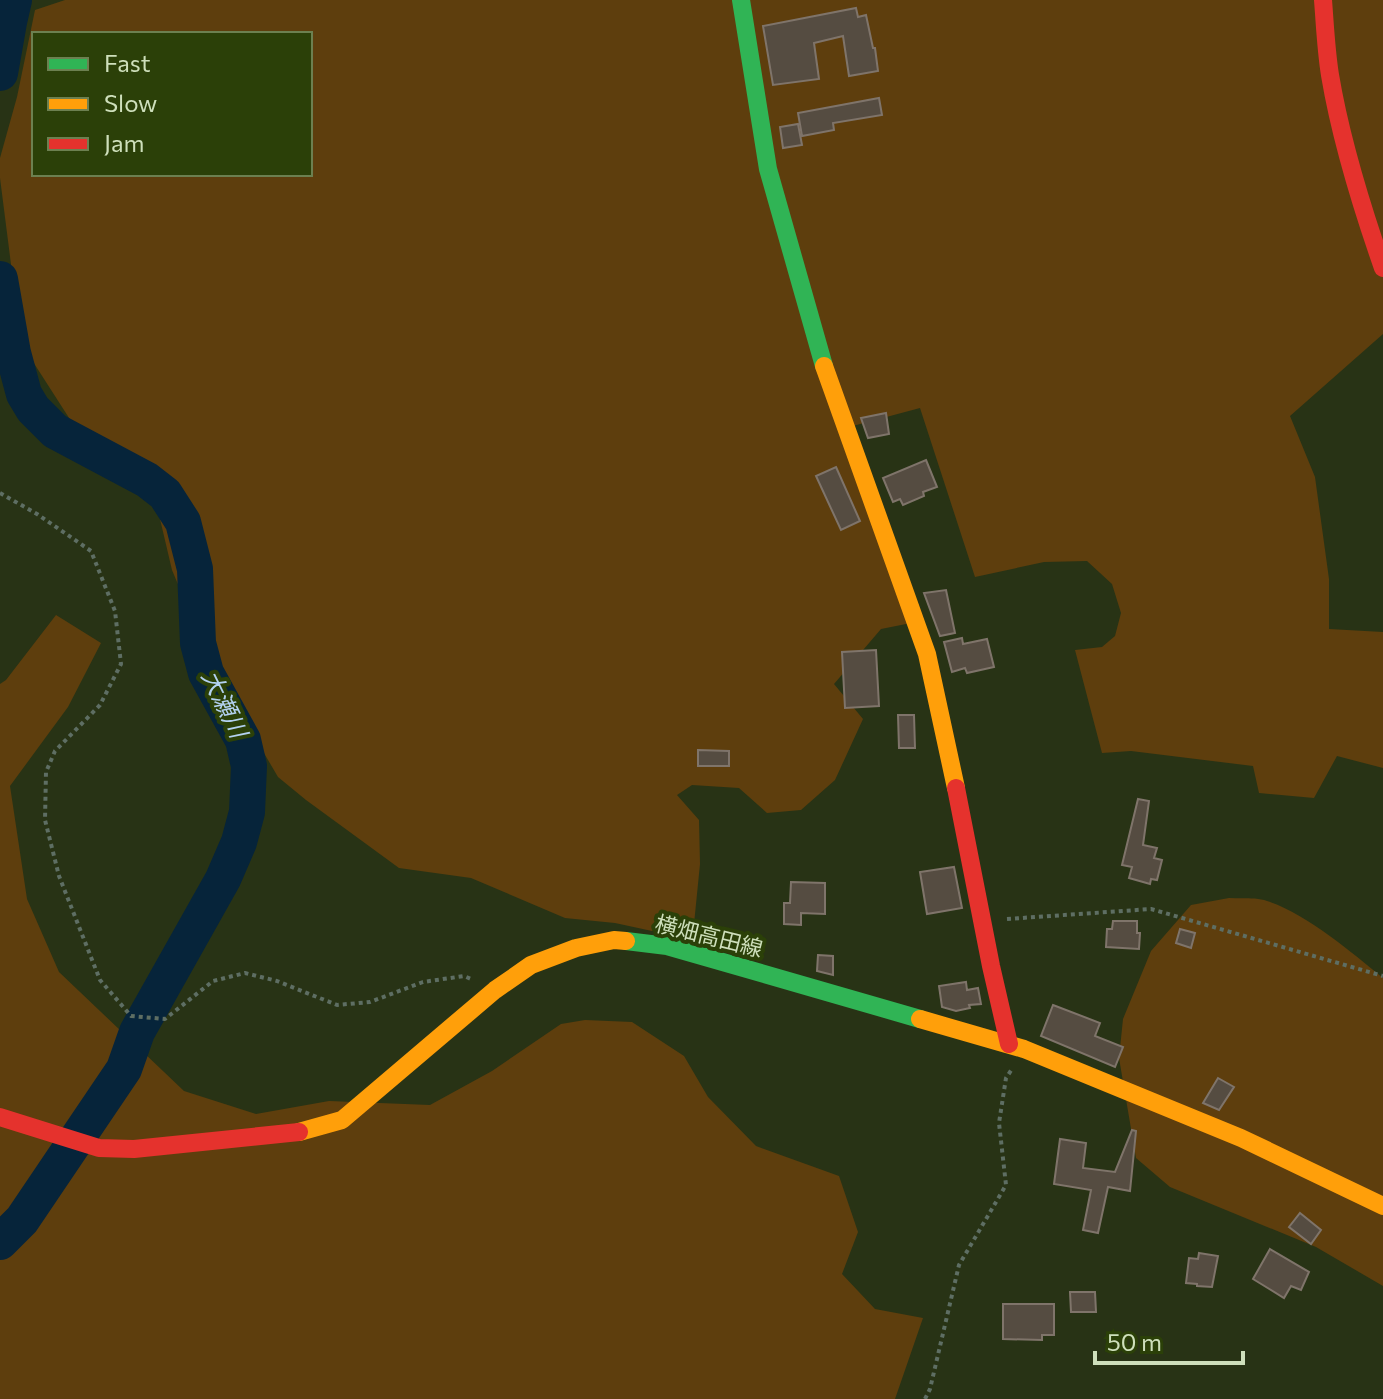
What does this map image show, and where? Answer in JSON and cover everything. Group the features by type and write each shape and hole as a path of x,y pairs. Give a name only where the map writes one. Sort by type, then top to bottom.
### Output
{"main road":[{"path":"741,0 768,169 829,383 927,654 964,820 982,921 1016,1046"},
{"path":"1323,0 1330,73 1347,152 1383,268"},
{"name":"横畑高田線","path":"0,1117 99,1148 134,1149 294,1133 342,1120 495,990 531,965 576,948 614,940 667,946 1016,1046 1241,1138 1383,1206"}],"path":[{"path":"0,493 91,551 115,611 121,664 100,705 55,751 46,772 45,820 59,876 100,980 131,1016 165,1019 213,981 245,973 277,981 337,1005 370,1002 423,982 464,976 495,990"},
{"path":"982,921 1151,909 1383,976"},
{"path":"925,1399 959,1265 1006,1185 999,1123 1006,1078 1016,1046"}],"shaded area":[{"path":"65,0 1383,0 1383,334 1290,416 1315,477 1329,579 1329,629 1383,632 1383,768 1337,756 1314,798 1259,793 1253,766 1131,751 1102,753 1075,650 1102,647 1115,636 1121,613 1112,584 1087,561 1044,562 975,577 920,408 849,427 911,623 881,629 834,684 863,719 835,780 801,810 767,813 739,788 692,785 677,795 699,820 700,864 694,924 652,931 615,923 565,918 471,878 399,868 278,777 210,661 172,570 148,468 71,421 28,354 13,280 0,178 0,158 17,97 35,10"},
{"path":"56,615 101,643 68,707 10,786 27,899 59,972 184,1091 256,1114 329,1101 430,1105 492,1071 561,1024 585,1020 632,1022 684,1056 708,1097 756,1146 839,1176 858,1232 842,1274 875,1309 923,1318 895,1399 0,1399 0,684"},
{"path":"1229,898 1263,900 1298,915 1383,978 1383,1286 1316,1247 1170,1187 1136,1158 1119,1058 1123,1019 1151,951 1191,905"}],"building":[{"path":"856,8 858,17 866,15 878,71 849,76 843,36 814,43 819,79 773,85 763,26"},
{"path":"879,98 882,115 833,123 834,130 802,136 798,113"},
{"path":"798,124 802,145 783,148 780,127"},
{"path":"886,413 889,434 868,438 861,418"},
{"path":"926,460 937,487 903,505 900,499 893,502 883,478"},
{"path":"836,467 860,521 841,530 816,476"},
{"path":"946,590 955,633 940,636 924,593"},
{"path":"962,638 963,644 987,639 994,667 967,673 965,668 952,672 944,642"},
{"path":"876,650 879,706 845,708 842,652"},
{"path":"898,715 914,715 915,748 899,748"},
{"path":"698,750 729,751 729,766 698,766"},
{"path":"1138,799 1149,801 1143,845 1157,848 1154,858 1162,860 1157,880 1151,879 1150,884 1129,878 1132,867 1122,865"},
{"path":"954,867 962,908 927,914 920,872"},
{"path":"791,882 825,883 825,914 801,913 801,925 784,924 784,903 790,903"},
{"path":"1113,921 1137,921 1139,949 1106,947 1107,929 1112,929"},
{"path":"1180,929 1195,933 1191,948 1176,943"},
{"path":"818,955 833,956 833,975 817,971"},
{"path":"966,982 967,990 978,988 981,1004 956,1011 942,1007 939,986"},
{"path":"1053,1005 1100,1023 1095,1036 1123,1047 1115,1067 1041,1036"},
{"path":"1218,1078 1234,1087 1219,1110 1203,1103"},
{"path":"1132,1130 1136,1131 1130,1191 1108,1187 1098,1233 1083,1230 1091,1190 1054,1184 1060,1139 1086,1143 1083,1168 1115,1172"},
{"path":"1300,1213 1321,1230 1311,1244 1289,1227"},
{"path":"1270,1249 1309,1272 1301,1290 1291,1286 1284,1298 1253,1279"},
{"path":"1199,1253 1218,1256 1212,1287 1186,1283 1189,1258 1198,1259"},
{"path":"1070,1292 1095,1292 1096,1312 1071,1312"},
{"path":"1003,1304 1054,1304 1054,1335 1042,1335 1042,1340 1003,1339"}],"waterway":[{"name":"大瀬川","path":"0,73 14,0"},
{"name":"大瀬川","path":"0,279 13,353 24,394 33,409 55,431 147,480 165,494 183,522 195,569 198,643 206,673 243,740 249,766 247,812 239,842 223,879 137,1032 124,1069 22,1220 0,1242"}],"traffic: fast":[{"path":"741,0 768,169 824,366"},
{"path":"626,941 667,946 920,1019"}],"traffic: slow":[{"path":"824,366 927,654 956,788"},
{"path":"299,1132 342,1120 495,990 531,965 576,948 614,940 626,941"},
{"path":"920,1019 1024,1049 1241,1138 1383,1206"}],"traffic: jam":[{"path":"1323,0 1329,66 1340,124 1359,197 1383,268"},
{"path":"956,788 1009,1044"},
{"path":"0,1117 99,1148 134,1149 299,1132"}]}
